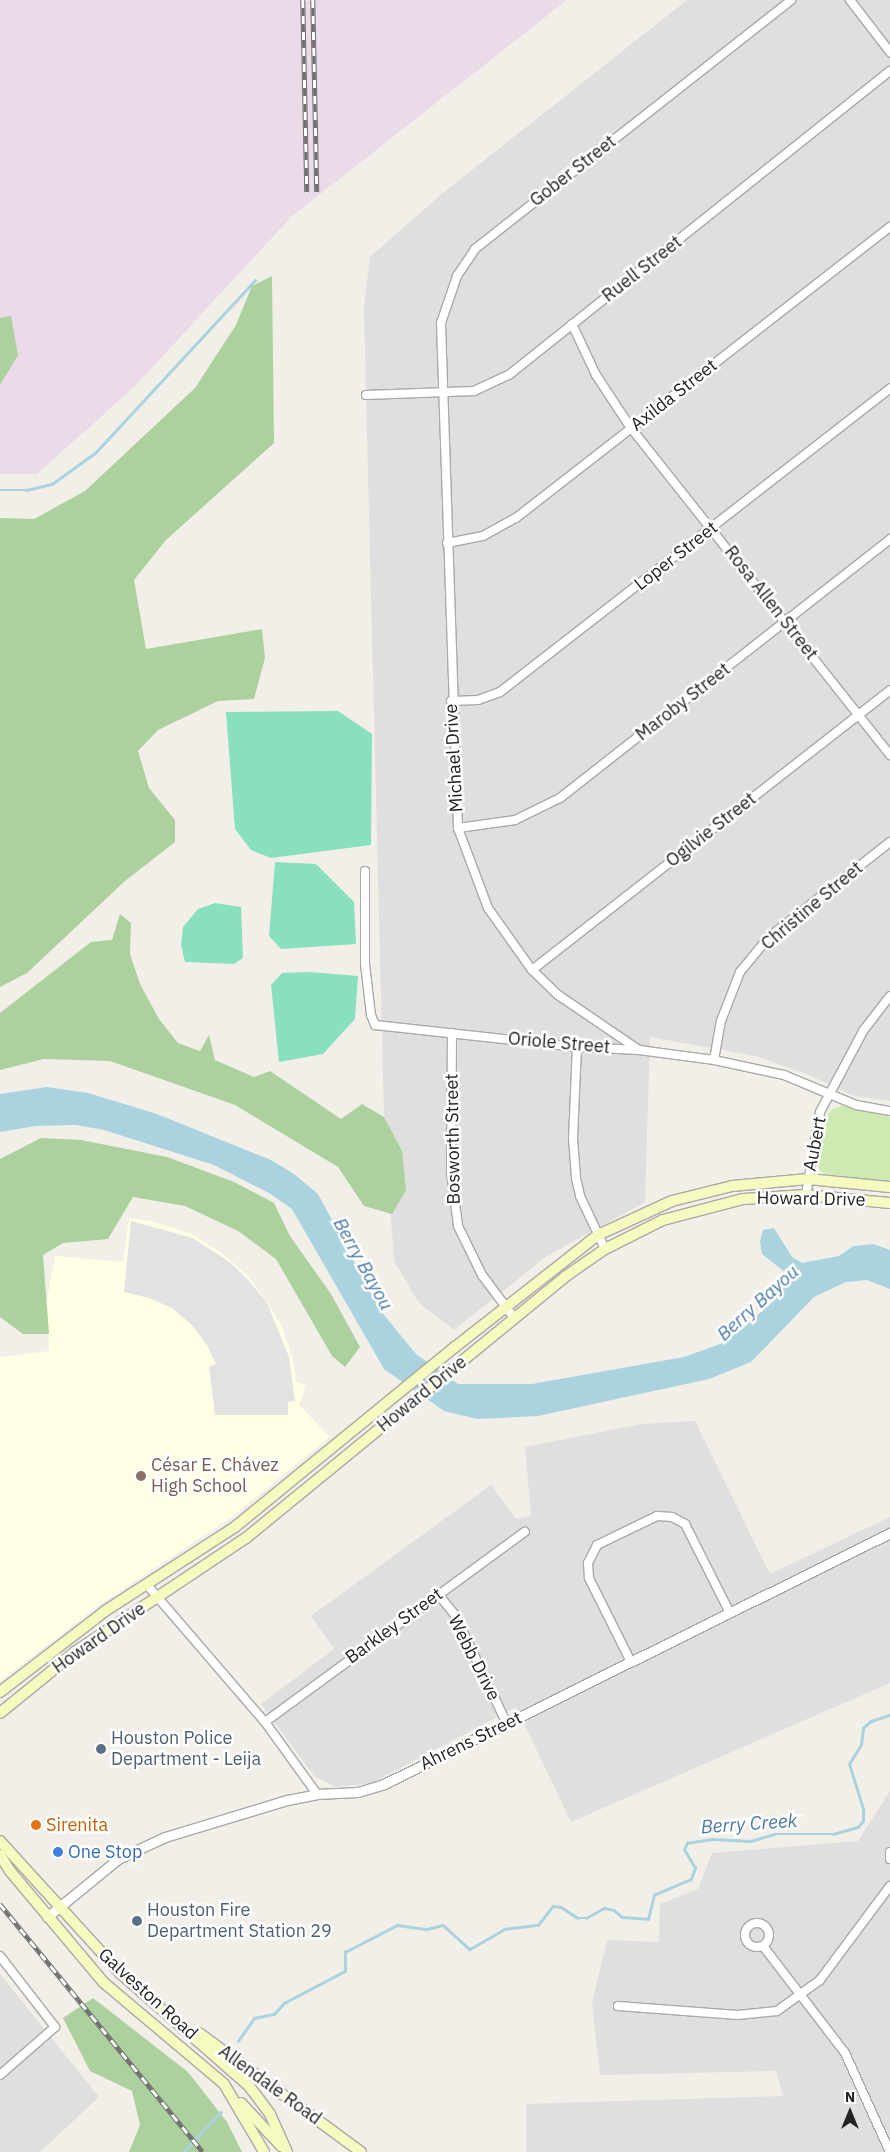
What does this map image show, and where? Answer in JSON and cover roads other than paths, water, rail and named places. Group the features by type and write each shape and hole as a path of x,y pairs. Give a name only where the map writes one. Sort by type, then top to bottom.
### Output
{"main road":[{"name":"Howard Drive","path":"0,1692 105,1611 235,1527 455,1346 598,1235 672,1201 702,1192 773,1181 808,1179 890,1187"},
{"path":"702,1192 706,1207"},
{"name":"Howard Drive","path":"0,1713 55,1668 246,1538 566,1276 605,1249 663,1220 706,1207 743,1199 806,1195 890,1203"},
{"path":"332,1446 343,1459"},
{"path":"235,1527 246,1538"},
{"path":"45,1656 55,1668"},
{"name":"Galveston Road","path":"0,1841 99,1952 250,2086 270,2114 286,2152"},
{"name":"Galveston Road","path":"0,1855 47,1917 86,1962 124,2001 224,2084 264,2152"},
{"path":"86,1962 99,1952"},
{"name":"Allendale Road","path":"152,2001 362,2152"},
{"name":"Allendale Road","path":"224,2084 286,2152"}],"street":[{"name":"Gober Street","path":"443,392 441,323 456,276 475,249 791,0"},
{"path":"850,0 890,52"},
{"name":"Ruell Street","path":"366,394 474,391 509,375 890,72"},
{"name":"Axilda Street","path":"447,543 483,536 516,518 890,227"},
{"name":"Rosa Allen Street","path":"572,324 596,375 632,428 713,528 890,756"},
{"name":"Loper Street","path":"451,701 478,700 500,692 713,528 890,388"},
{"name":"Michael Drive","path":"443,392 451,701 458,828 488,908 532,970 558,995 639,1050"},
{"name":"Maroby Street","path":"458,828 515,820 560,798 890,539"},
{"name":"Ogilvie Street","path":"532,970 890,690"},
{"name":"Christine Street","path":"714,1060 721,1021 740,972 768,938 890,842"},
{"name":"Oriole Street","path":"365,871 365,964 371,1015 375,1025 578,1047 639,1050 714,1060 784,1075 828,1095 875,1110 890,1111"},
{"name":"Aubert","path":"806,1195 815,1131 828,1095 863,1031 890,996"},
{"name":"Bosworth Street","path":"452,1032 452,1198 458,1226 482,1275 515,1319"},
{"path":"578,1047 573,1138 576,1178 580,1196 605,1249"},
{"path":"631,1662 589,1578 588,1563 597,1545 657,1516 672,1517 685,1524 730,1613"},
{"name":"Barkley Street","path":"265,1722 525,1532"},
{"name":"Ahrens Street","path":"47,1917 118,1859 165,1837 317,1794 367,1790 507,1724 890,1533"},
{"path":"147,1585 265,1722 317,1794"},
{"name":"Webb Drive","path":"438,1594 455,1616 507,1724"},
{"path":"890,1852 890,1859"},
{"path":"618,2006 738,2015 777,2011 802,1996 820,1980 890,1886"},
{"path":"763,1946 852,2064 890,2152"},
{"path":"0,1956 51,2018 55,2027 0,2074"}],"water":[{"path":"47,1087 88,1093 157,1114 271,1160 294,1174 318,1194 380,1310 416,1354 458,1384 532,1384 684,1357 726,1342 774,1301 791,1277 762,1254 760,1242 763,1230 774,1228 792,1257 802,1263 839,1256 853,1246 873,1244 890,1250 890,1289 867,1280 846,1282 814,1297 751,1362 709,1379 538,1416 477,1419 444,1411 384,1369 292,1209 269,1193 214,1165 104,1130 76,1125 35,1126 0,1132 0,1094"}],"waterway":[{"path":"0,490 26,490 52,484 96,452 255,280"},
{"name":"Berry Creek","path":"238,2041 254,2018 274,2014 284,2003 345,1971 345,1952 397,1925 427,1929 443,1925 470,1949 504,1929 538,1925 553,1906 561,1907 578,1918 586,1918 604,1908 614,1910 622,1917 648,1919 654,1895 691,1879 695,1868 684,1850 687,1843 713,1839 751,1841 774,1834 833,1834 858,1827 863,1821 863,1809 849,1764 861,1745 863,1728 871,1721 890,1715"},
{"name":"Berry Creek","path":"183,2152 221,2112"}],"railway":[{"path":"303,0 307,192"},
{"path":"313,0 317,192"},
{"path":"0,1904 203,2152"}],"place":[{"name":"César E. Chávez High School","path":"141,1476"},
{"name":"Houston Police Department - Leija","path":"101,1749"},
{"name":"Sirenita","path":"36,1825"},
{"name":"One Stop","path":"58,1852"},
{"name":"Houston Fire Department Station 29","path":"137,1921"}],"water label":[{"name":"Berry Bayou","path":"363,1264"},
{"name":"Berry Bayou","path":"758,1303"}]}
